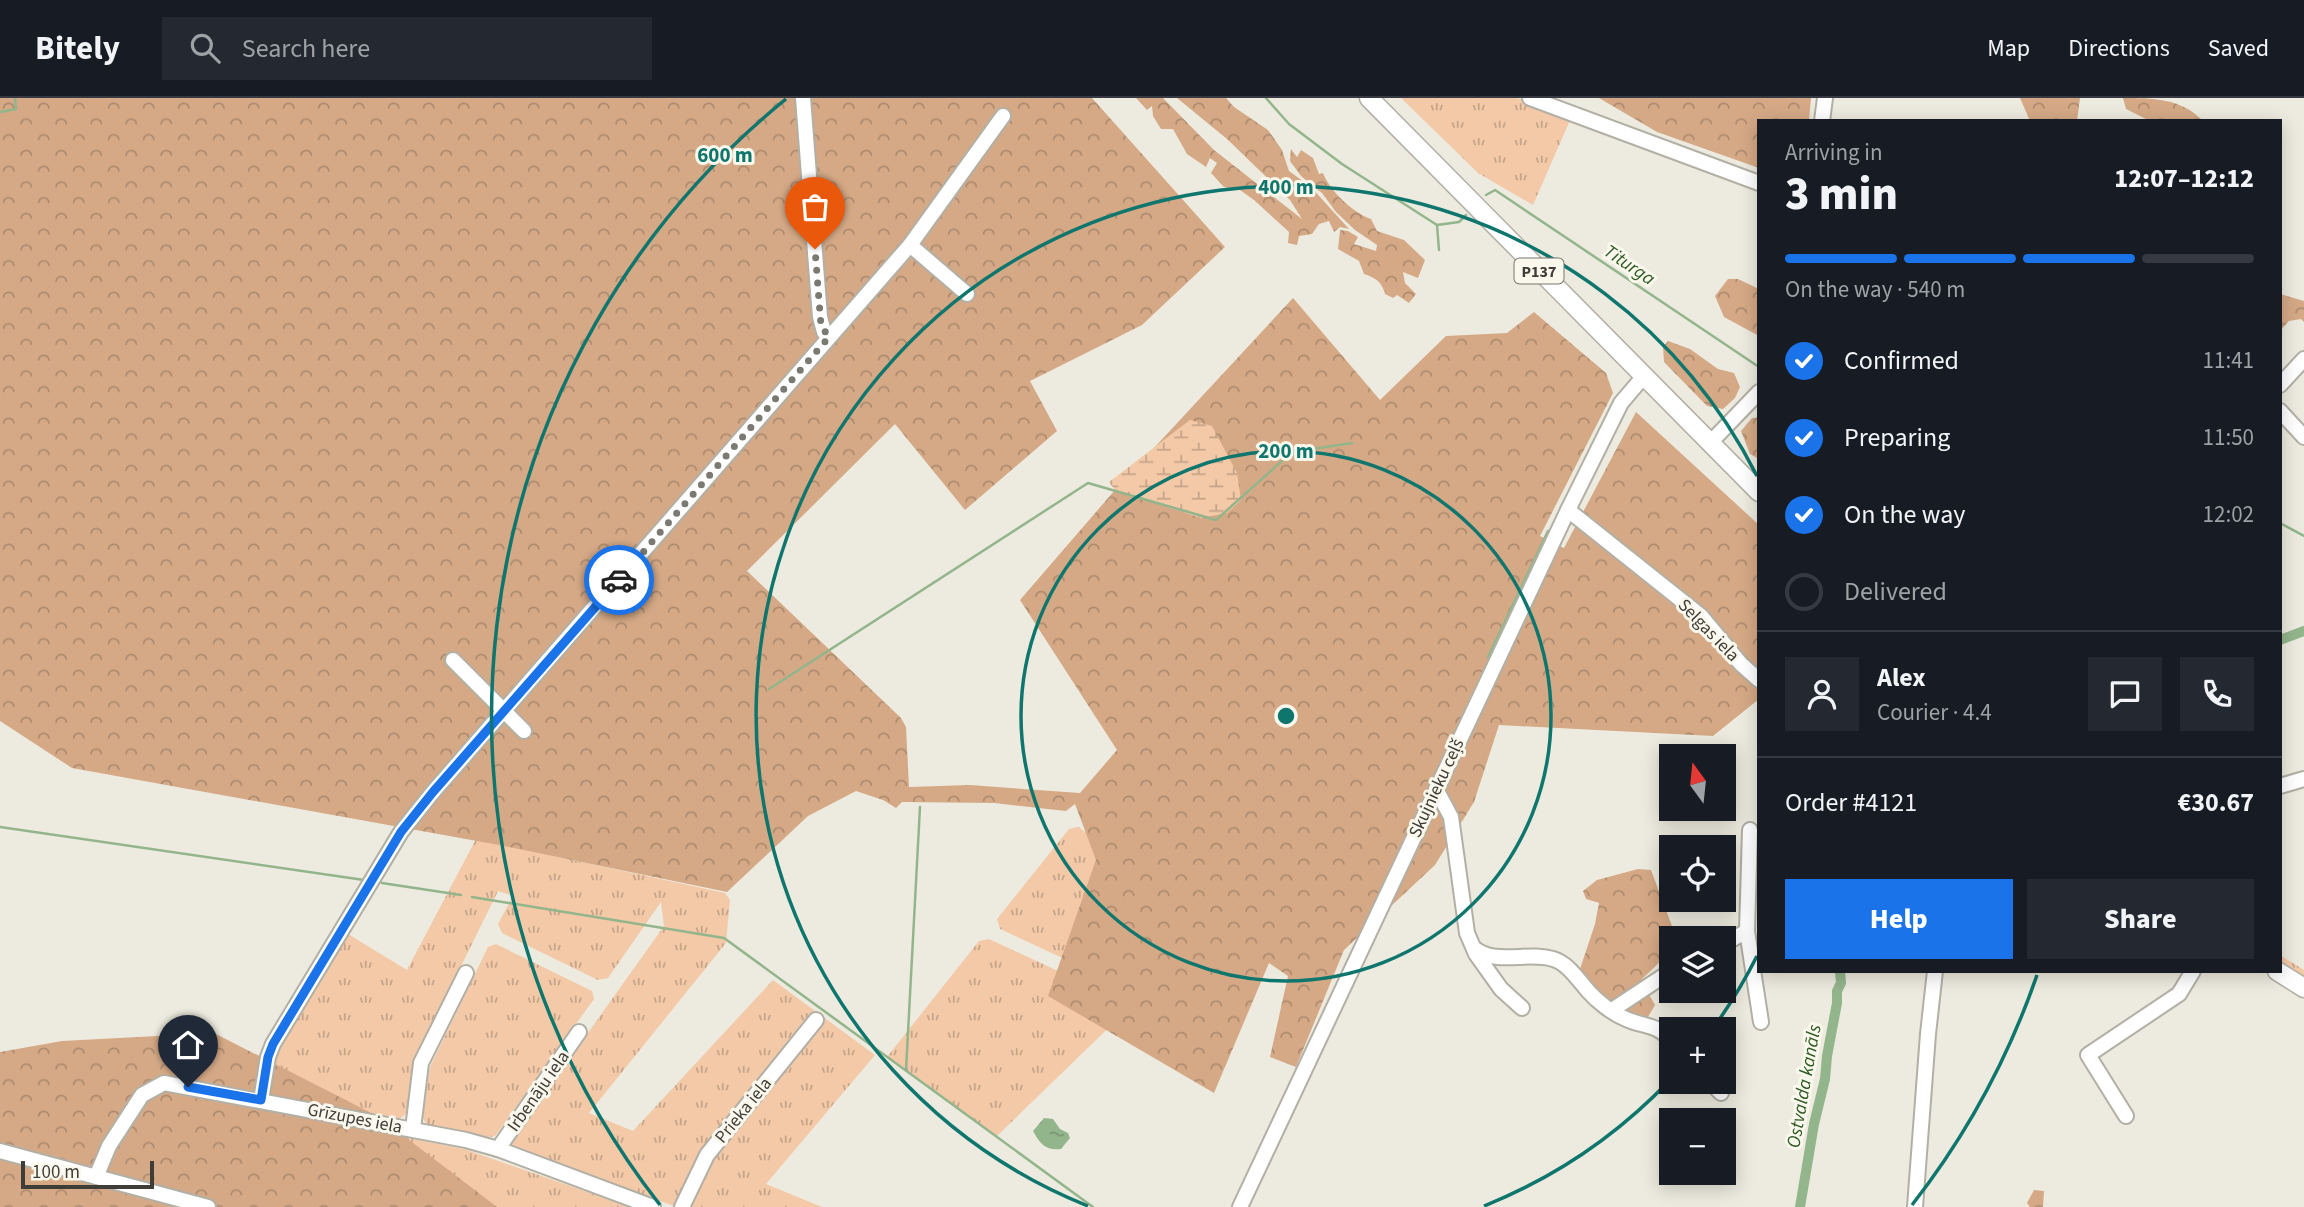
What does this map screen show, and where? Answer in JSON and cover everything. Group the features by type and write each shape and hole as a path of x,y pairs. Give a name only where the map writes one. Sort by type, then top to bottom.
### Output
{"main road":[{"name":"P137","path":"1369,98 1757,490"},
{"path":"2280,973 2304,988"}],"street":[{"path":"803,98 820,317 824,332 829,337"},
{"path":"1530,98 1757,182"},
{"path":"1822,119 1825,98"},
{"path":"261,1100 268,1057 273,1044 401,832 910,246 1003,116"},
{"path":"910,246 967,294"},
{"path":"2282,383 2304,359"},
{"name":"Skujnieku ceļš","path":"1240,1207 1568,510 1621,403 1644,376"},
{"path":"1710,443 1757,395"},
{"path":"2282,413 2304,437"},
{"name":"Selgas iela","path":"1568,510 1700,616 1741,664 1757,678"},
{"path":"453,660 524,731"},
{"path":"2282,785 2304,779"},
{"path":"1436,789 1451,817 1466,933 1501,989 1522,1008"},
{"path":"1750,830 1747,931 1760,1023"},
{"path":"1736,937 1747,931"},
{"path":"1473,947 1480,953 1505,957 1554,959 1574,973 1591,994 1612,1010 1624,1018 1654,1026 1659,1030"},
{"path":"413,1129 421,1063 466,973"},
{"path":"1915,1207 1935,973"},
{"path":"2126,1116 2088,1055 2179,994 2192,973"},
{"path":"1612,1010 1659,979"},
{"name":"Prieka iela","path":"682,1207 707,1155 816,1020"},
{"name":"Irbenāju iela","path":"498,1149 579,1032"},
{"name":"Grīzupes iela","path":"96,1177 109,1146 142,1096 164,1083 413,1129 498,1149 653,1207"},
{"path":"0,1151 208,1207"}],"green space":[{"path":"0,98 1092,98 1225,247 1142,325 1030,381 1057,431 965,510 895,424 747,571 901,718 906,727 909,787 969,785 1080,793 1117,750 1020,600 1115,490 1293,298 1380,400 1446,336 1507,333 1534,312 1606,373 1613,393 1540,536 1564,548 1636,412 1757,523 1757,701 1713,736 1499,725 1474,802 1435,865 1344,950 1296,1067 1270,1057 1288,976 1269,963 1214,1093 1048,996 1096,860 1075,804 1066,811 994,803 902,802 896,808 883,800 856,791 808,816 727,892 499,845 72,768 0,721"},
{"path":"1136,98 1163,98 1214,150 1302,219 1290,200 1227,139 1177,98 1226,98 1234,107 1268,130 1282,150 1289,171 1311,187 1349,229 1340,227 1334,232 1329,221 1319,224 1312,234 1299,236 1297,245 1288,243 1289,232 1254,200 1240,190 1224,187 1211,173 1217,163 1210,158 1206,167 1187,154 1173,129 1161,129 1153,116 1152,106 1147,110"},
{"path":"1401,98 1517,98 1571,118 1533,205 1478,173"},
{"path":"1599,98 1811,98 1809,119 1757,119 1757,167 1657,132"},
{"path":"2020,98 2080,98 2077,119 2029,119"},
{"path":"2123,98 2155,99 2176,104 2201,119 2146,119 2126,109"},
{"path":"1291,149 1297,157 1301,150 1313,158 1319,174 1323,173 1331,187 1350,207 1371,219 1377,231 1404,240 1425,260 1418,278 1403,272 1405,283 1416,294 1409,303 1397,295 1393,298 1385,294 1378,281 1364,274 1359,261 1338,249 1340,230 1358,237 1354,244 1376,251 1377,245 1355,230 1336,212 1322,193 1301,176 1290,161"},
{"path":"1728,279 1738,279 1757,288 1757,335 1724,317 1715,296"},
{"path":"2282,295 2304,301 2304,322 2301,319 2289,321 2282,329"},
{"path":"1668,341 1690,349 1718,369 1734,373 1740,387 1735,398 1723,409 1707,406 1664,362 1663,347"},
{"path":"1757,417 1757,458 1750,454 1741,431 1752,418"},
{"path":"1190,420 1212,426 1237,473 1241,500 1227,513 1201,518 1115,490 1109,482"},
{"path":"1079,827 1196,928 1136,992 1000,929 997,919 1069,829"},
{"path":"476,839 725,893 730,900 726,943 589,1113 633,1131 773,980 875,1055 766,1184 822,1207 677,1207 513,1149 511,1141 664,926 661,902 608,978 598,980 502,933 498,924 513,896 498,891 414,1062 406,1114 399,1119 277,1096 272,1088 276,1052 348,934 407,970"},
{"path":"1638,869 1651,870 1659,891 1659,912 1667,912 1672,926 1659,926 1659,963 1641,980 1655,1005 1648,1017 1618,1006 1594,986 1580,969 1599,903 1586,899 1583,891 1597,880"},
{"path":"989,939 1123,1001 1126,1011 996,1137 887,1057 979,941"},
{"path":"496,944 592,991 594,999 495,1136 485,1138 427,1125 422,1116 430,1067 488,947"},
{"path":"2282,956 2304,970 2304,980 2282,966"},
{"path":"214,1033 379,1117 497,1207 0,1207 0,1052 62,1041"},
{"path":"300,1117 464,1149 630,1207 240,1207"},
{"path":"2034,1190 2044,1191 2043,1207 2030,1207 2027,1203"}],"water":[{"path":"1044,1118 1053,1119 1060,1129 1068,1133 1070,1138 1061,1149 1044,1146 1033,1131"}],"waterway":[{"path":"0,112 16,109 15,98"},
{"name":"Titurga","path":"1266,98 1289,124 1342,164 1437,225 1459,222 1466,215"},
{"name":"Titurga","path":"1486,195 1495,190 1757,366"},
{"path":"1437,225 1439,250"},
{"path":"769,689 1088,483 1216,520 1283,460 1299,451 1352,443"},
{"name":"Titurga","path":"2282,524 2304,536"},
{"path":"1488,657 1548,531"},
{"name":"Ostvalda kanāls","path":"2282,639 2304,631"},
{"path":"906,1070 920,807"},
{"path":"0,827 364,880"},
{"path":"382,883 461,895"},
{"path":"472,897 724,938 1093,1207"},
{"name":"Ostvalda kanāls","path":"1800,1207 1814,1124 1825,1079 1837,991 1841,983 1840,973"}],"way so far":[{"path":"619,580 829,337 821,326 815,249"}],"route":[{"path":"188,1087 261,1100 268,1057 273,1044 401,832 619,580"}]}
